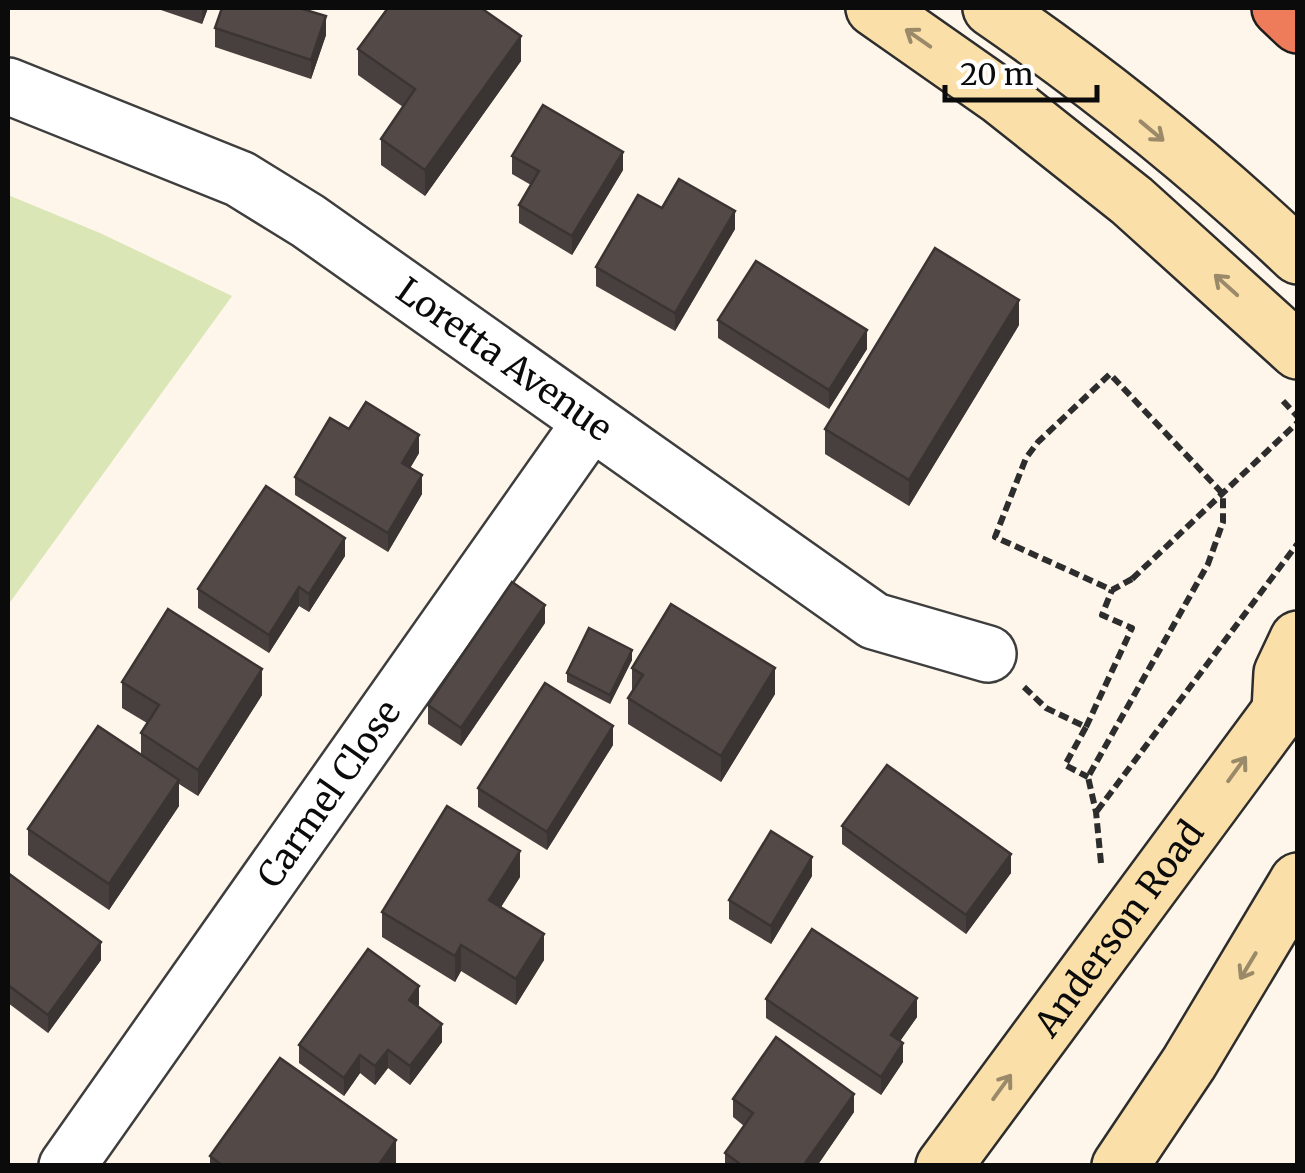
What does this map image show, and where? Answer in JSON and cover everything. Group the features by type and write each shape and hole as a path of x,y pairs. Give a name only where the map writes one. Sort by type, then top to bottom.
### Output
{"highway":[{"path":"1280,8 1298,25"}],"main road":[{"path":"874,8 1001,97 1132,201 1298,352"},
{"path":"992,8 1090,79 1298,256"},
{"path":"1288,702 1282,673 1298,639"},
{"name":"Anderson Road","path":"944,1166 1288,702"},
{"path":"1120,1166 1189,1063 1298,882"}],"street":[{"name":"Loretta Avenue","path":"8,86 240,178 308,221 874,620 988,654"},
{"name":"Carmel Close","path":"67,1166 591,422"}],"path":[{"path":"1112,590 995,538 1026,458 1110,374 1223,494 1222,522 1208,564 1088,777 1096,812 1298,542"},
{"path":"1088,777 1065,765 1132,628 1102,615 1112,590 1132,579 1298,422"},
{"path":"988,654 1046,708 1086,727"}],"green space":[{"path":"8,195 100,233 232,296 8,605"}],"building":[{"path":"222,8 299,8 326,16 311,60 215,28"},
{"path":"388,8 481,8 521,36 425,170 381,139 415,89 358,49"},
{"path":"543,105 623,152 572,236 519,205 539,171 512,156"},
{"path":"679,179 735,211 675,313 596,267 638,195 662,208"},
{"path":"935,248 1019,300 909,480 825,429"},
{"path":"756,261 867,330 829,390 718,320"},
{"path":"366,402 419,435 402,463 422,475 388,533 295,477 330,418 349,429"},
{"path":"266,486 345,538 309,594 299,587 269,635 198,589"},
{"path":"512,582 545,605 461,728 428,705"},
{"path":"671,604 775,668 721,756 628,698 643,675 632,668"},
{"path":"168,609 262,669 198,770 141,733 159,705 122,682"},
{"path":"589,628 632,650 610,695 567,673"},
{"path":"545,683 613,726 547,832 478,788"},
{"path":"98,726 179,780 109,884 28,829"},
{"path":"887,765 1011,854 966,915 842,826"},
{"path":"447,806 520,851 489,900 544,934 516,979 461,945 455,956 382,912"},
{"path":"771,831 812,857 771,926 729,900"},
{"path":"8,873 101,942 48,1015 8,985"},
{"path":"812,929 917,998 891,1035 903,1043 881,1077 766,999"},
{"path":"368,949 419,986 409,1000 442,1024 410,1066 388,1050 375,1066 360,1055 344,1078 299,1045"},
{"path":"776,1037 854,1094 803,1166 743,1166 725,1153 753,1113 733,1099"},
{"path":"280,1058 396,1140 378,1166 223,1166 210,1156"}]}
